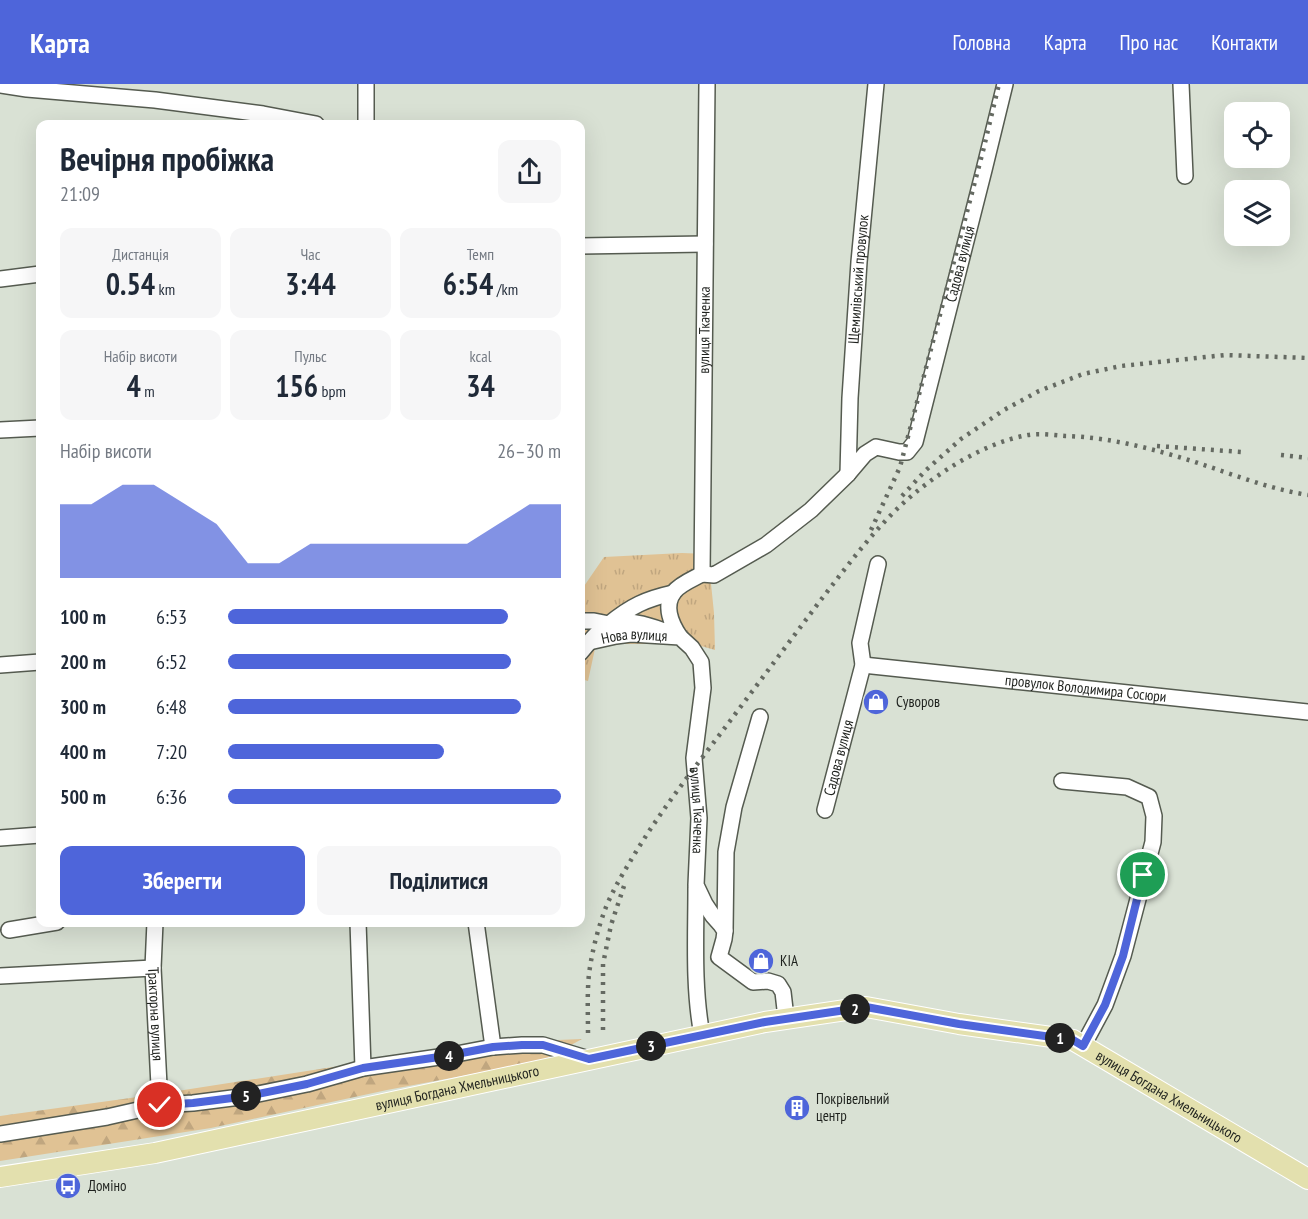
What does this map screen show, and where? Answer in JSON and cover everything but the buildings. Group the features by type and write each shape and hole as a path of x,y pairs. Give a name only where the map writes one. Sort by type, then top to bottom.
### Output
{"main road":[{"name":"вулиця Богдана Хмельницького","path":"0,1177 155,1153 702,1035 786,1018 866,1007 959,1024 1073,1040 1308,1179"}],"street":[{"path":"366,84 366,120"},
{"name":"вулиця Ткаченка","path":"702,574 707,84"},
{"name":"Щемилівський провулок","path":"848,474 850,398 859,262 876,84"},
{"name":"Садова вулиця","path":"915,442 1005,84"},
{"path":"1181,84 1185,176"},
{"path":"0,85 155,100 295,120"},
{"path":"585,246 705,244"},
{"path":"0,279 36,274"},
{"path":"0,430 36,428"},
{"name":"Нова вулиця","path":"585,648 609,624 640,603 673,593 702,574 714,575 766,545 811,510 865,454 876,447 907,452 915,442"},
{"name":"Садова вулиця","path":"825,810 863,665 860,643 878,564"},
{"name":"Нова вулиця","path":"673,593 669,603 670,614 672,626 680,637"},
{"name":"Нова вулиця","path":"585,621 640,624 680,637"},
{"name":"Нова вулиця","path":"585,648 616,636 631,634 680,637"},
{"name":"вулиця Ткаченка","path":"680,637 692,648 701,662 703,688 694,758 699,818 696,885 697,1010 702,1035"},
{"path":"0,665 36,662"},
{"name":"провулок Володимира Сосюри","path":"863,665 1308,712"},
{"path":"719,957 725,931 726,852 734,807 760,717"},
{"path":"1062,781 1127,787 1149,798 1154,816 1153,842 1123,956 1105,1005 1083,1046"},
{"path":"0,837 36,836"},
{"path":"696,885 705,904 725,931"},
{"path":"9,930 36,926"},
{"name":"Тракторна вулиця","path":"155,927 153,968 160,1105"},
{"path":"358,927 363,1068"},
{"path":"477,927 493,1047"},
{"path":"696,938 753,982 768,981 778,984 783,992 786,1018"},
{"path":"0,976 153,968"},
{"path":"0,1134 107,1117 160,1105 248,1096 307,1084 363,1068 493,1047 543,1045 589,1059"}],"green space":[{"path":"708,554 715,650 694,644 596,644 588,681 585,680 585,585 604,557"},
{"path":"582,1039 542,1061 387,1090 211,1128 0,1161 0,1116 487,1043"}],"railway":[{"path":"871,530 900,467 999,84"},
{"path":"902,496 925,471 961,439 1004,410 1039,391 1083,374 1121,366 1225,355 1308,358"},
{"path":"588,1033 589,974 592,957 606,907 624,871 666,806 820,601 867,541 912,495 942,473 976,453 1011,439 1041,434 1131,444 1265,485 1308,495"},
{"path":"1157,446 1242,452"},
{"path":"1281,455 1308,458"},
{"path":"603,1030 603,964 611,925 624,886"}],"place":[{"name":"Суворов","path":"876,702"},
{"name":"KIA","path":"761,961"},
{"name":"Покрівельний центр","path":"797,1108"},
{"name":"Доміно","path":"68,1186"}],"route":[{"path":"160,1105 248,1096 307,1084 363,1068 493,1047 543,1045 589,1059 765,1022 866,1007 959,1024 1073,1040 1083,1046 1105,1005 1123,956 1143,875"}]}
